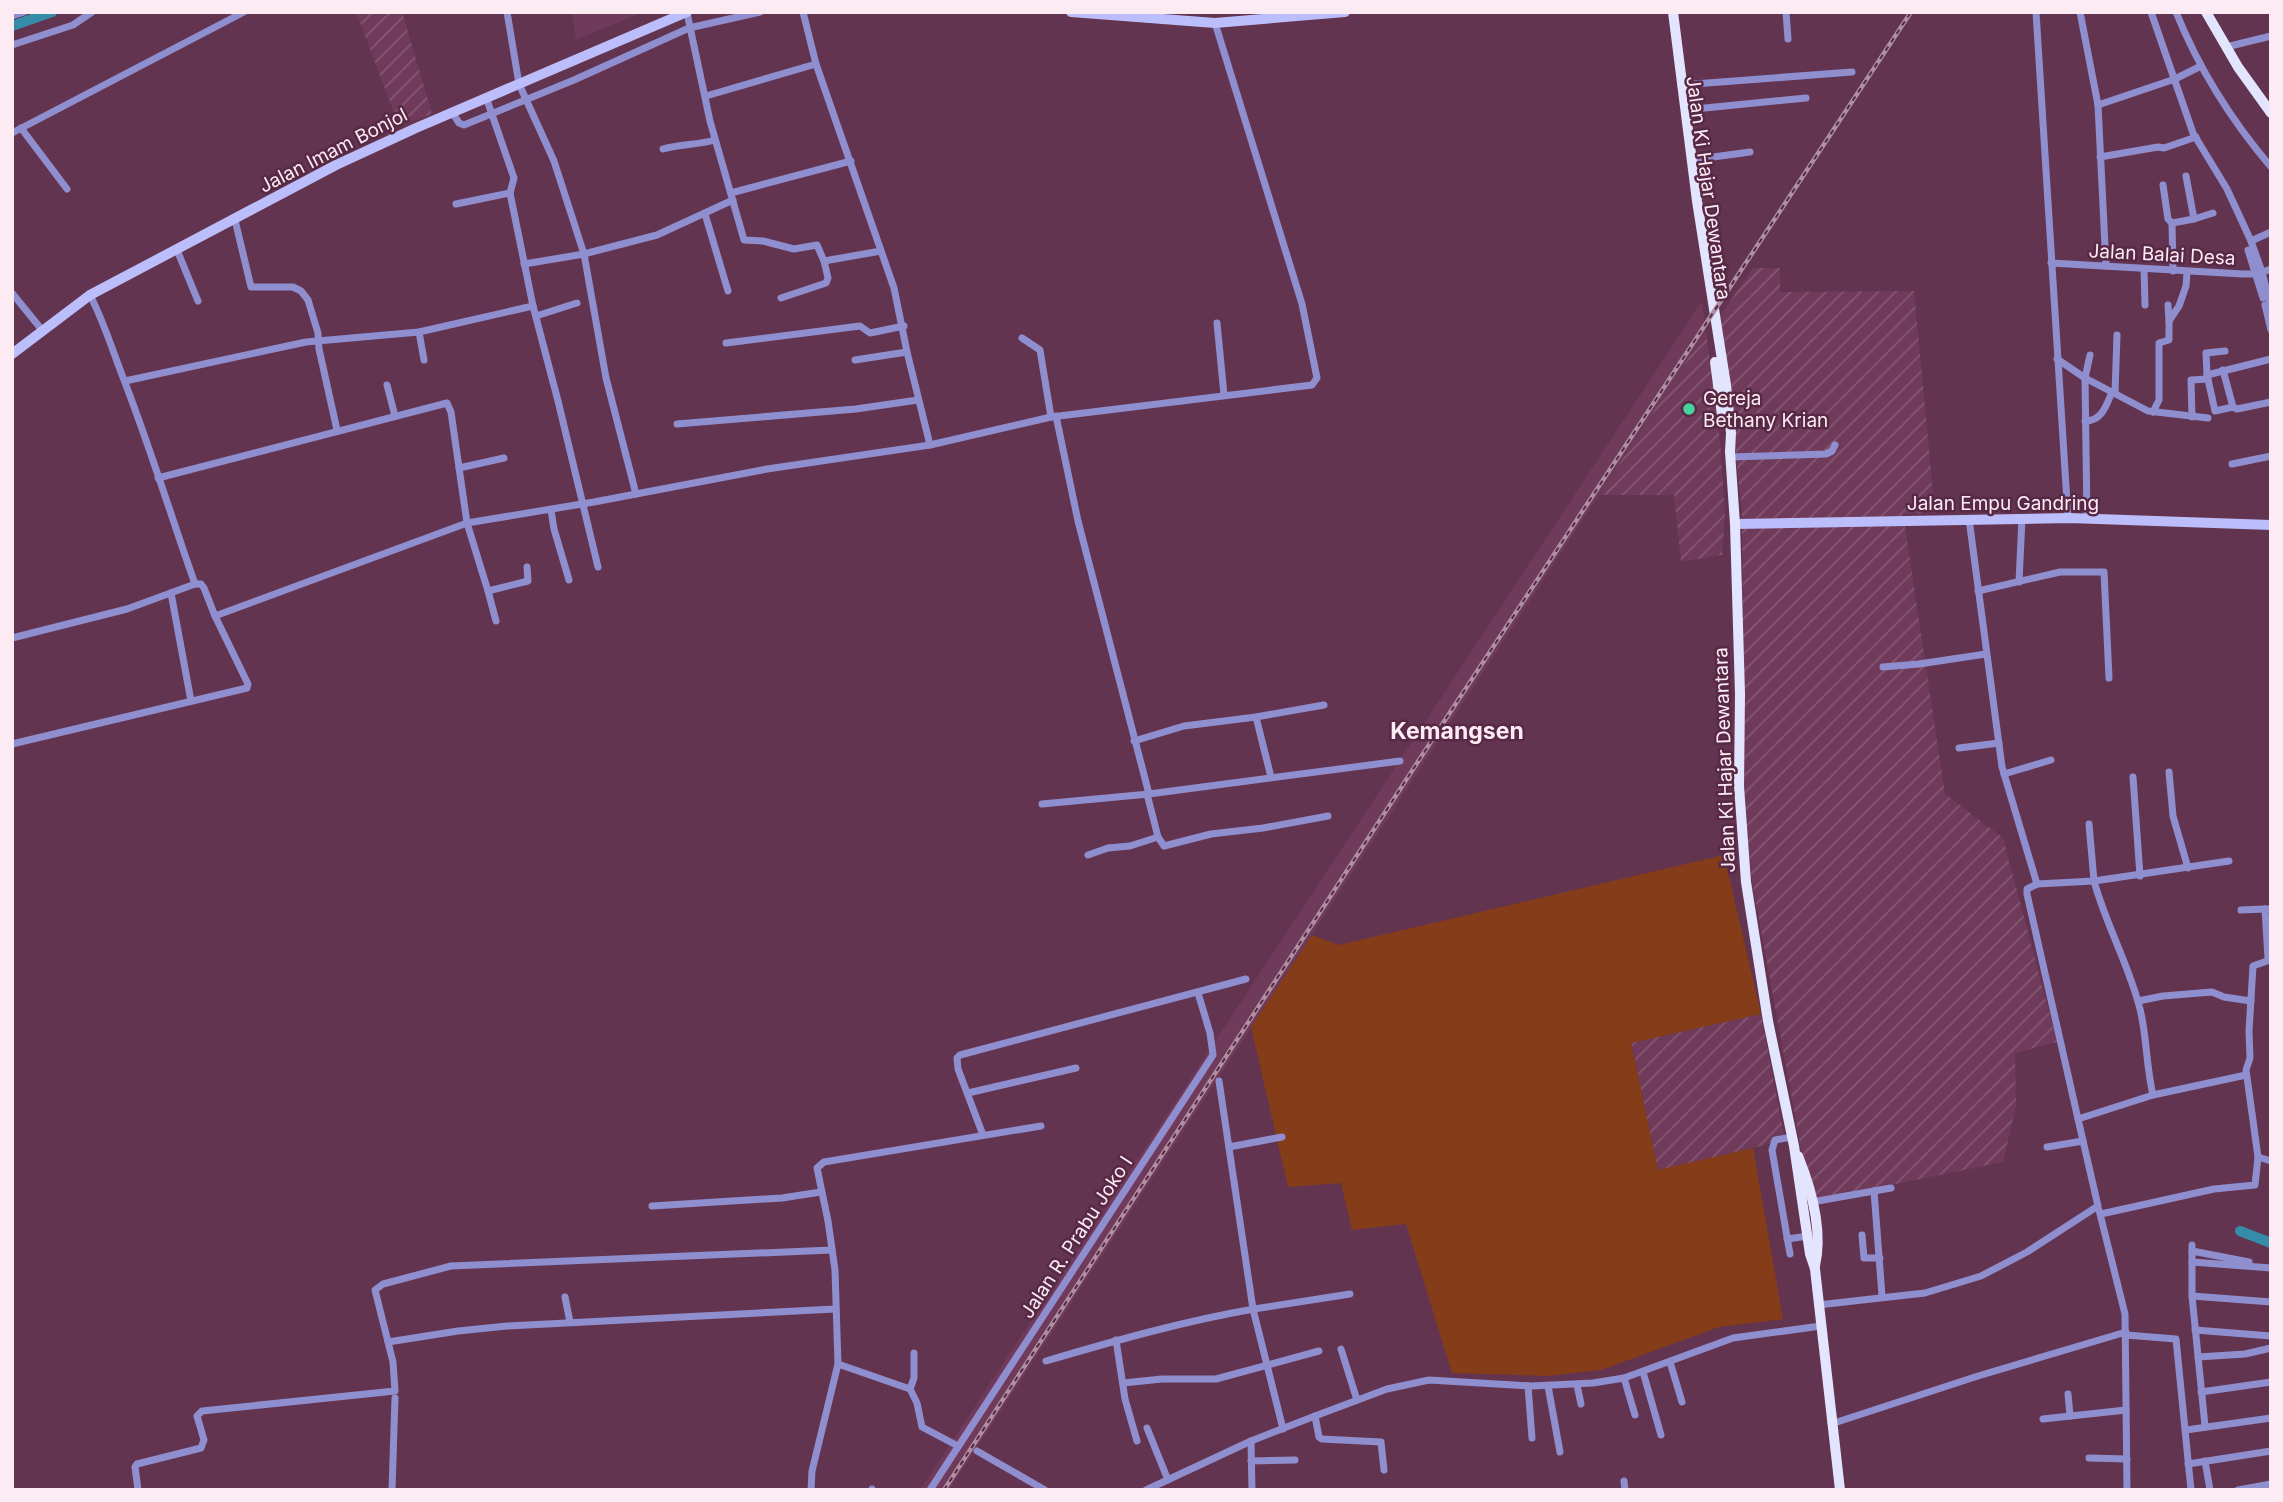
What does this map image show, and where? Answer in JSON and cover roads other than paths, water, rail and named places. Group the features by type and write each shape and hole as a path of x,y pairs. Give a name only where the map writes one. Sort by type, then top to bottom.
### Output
{"main road":[{"name":"Jalan Imam Bonjol","path":"12,354 90,295 336,165 486,97 687,12"},
{"path":"1072,12 1158,16 1215,23 1345,12"},
{"name":"Jalan Ki Hajar Dewantara","path":"1670,12 1731,433 1741,837 1795,1180 1810,1212 1805,1237 1815,1269 1840,1490"},
{"name":"Jalan Ki Hajar Dewantara","path":"1670,12 1696,230 1725,436 1730,455"},
{"path":"2206,12 2226,47 2271,113"},
{"name":"Jalan Empu Gandring","path":"1735,524 2070,518 2271,525"},
{"name":"Jalan Ki Hajar Dewantara","path":"1790,1140 1806,1174 1810,1212 1819,1252 1815,1269"}],"street":[{"path":"12,16 24,12"},
{"path":"12,45 66,27 92,12"},
{"path":"12,133 244,12"},
{"path":"507,12 525,101 554,161 584,254 606,378 636,494"},
{"path":"687,12 715,140 744,240 763,241 794,249 817,246 824,261 828,282 781,298"},
{"path":"452,112 459,123 464,125 690,28 760,12"},
{"path":"803,12 816,64 894,288 930,444"},
{"path":"1786,12 1788,39"},
{"path":"2036,12 2070,518"},
{"path":"2080,12 2098,105 2106,267"},
{"path":"2151,12 2196,137 2227,189 2251,241 2268,305 2271,330"},
{"path":"2176,12 2201,66 2225,108 2271,167"},
{"path":"215,616 467,523 767,469 930,444 1053,416 1312,385 1317,378 1302,304 1215,23"},
{"path":"2226,47 2271,36"},
{"path":"706,96 816,64"},
{"path":"2098,105 2175,79 2201,66"},
{"path":"1681,85 1852,72"},
{"path":"523,83 534,97"},
{"path":"486,97 514,178 510,193 533,306 598,567"},
{"path":"1685,110 1806,98"},
{"path":"21,128 67,189"},
{"path":"2100,157 2164,148 2196,137"},
{"path":"663,149 715,140"},
{"path":"1691,160 1751,152"},
{"path":"524,264 584,254 657,235 705,214 732,197 851,161"},
{"path":"2186,176 2194,219"},
{"path":"2163,185 2168,219 2172,223 2173,271"},
{"path":"456,204 510,193"},
{"path":"2172,223 2213,213"},
{"path":"705,214 727,291"},
{"path":"235,220 250,285 255,288 290,287 301,291 308,300 318,334 337,430"},
{"path":"2251,241 2271,232"},
{"path":"177,250 198,301"},
{"path":"2248,250 2259,273"},
{"path":"824,261 881,251"},
{"name":"Jalan Balai Desa","path":"2051,263 2187,272 2259,273 2271,269"},
{"path":"2144,270 2145,305"},
{"path":"2169,321 2179,306 2186,286 2187,272"},
{"path":"12,293 42,330"},
{"path":"90,295 146,434 158,478 195,584"},
{"path":"536,316 577,303"},
{"path":"2153,412 2159,400 2159,344 2169,340 2168,305"},
{"path":"125,381 318,340 419,332 533,306"},
{"path":"1217,323 1224,395"},
{"path":"726,343 860,326 870,333 904,326"},
{"path":"419,332 425,360"},
{"path":"2085,421 2092,421 2103,413 2113,393 2117,335"},
{"path":"1022,338 1040,350 1078,521 1158,836 1165,846 1202,836 1328,816"},
{"path":"2225,351 2206,353 2215,411 2233,407 2237,410 2271,402"},
{"path":"855,360 907,352"},
{"path":"2087,519 2085,378 2090,355"},
{"path":"2192,417 2191,380 2271,359"},
{"path":"2059,361 2148,411 2208,418"},
{"path":"2223,370 2233,407"},
{"path":"387,385 395,416"},
{"path":"677,424 856,409 918,400"},
{"path":"158,478 447,403 451,412 467,523 496,621"},
{"path":"1730,455 1826,454 1832,451 1835,445"},
{"path":"2232,464 2271,456"},
{"path":"459,468 504,458"},
{"path":"551,510 569,580"},
{"path":"2019,582 2022,518"},
{"path":"1969,519 2004,774 2037,884"},
{"path":"488,591 528,581 527,567"},
{"path":"1978,591 2060,572 2104,572 2109,678"},
{"path":"12,638 127,609 195,584 204,588 248,687 12,744"},
{"path":"172,593 191,701"},
{"path":"1883,667 1986,654"},
{"path":"1135,741 1184,726 1256,718 1324,705"},
{"path":"1256,718 1271,777"},
{"path":"1959,748 1999,743"},
{"path":"2004,774 2051,760"},
{"path":"1042,804 1148,794 1400,761"},
{"path":"2169,772 2173,816 2188,868"},
{"path":"2133,777 2140,876"},
{"path":"2089,824 2094,881 2103,914 2138,1001 2152,1095"},
{"path":"1088,855 1108,848 1130,846 1158,836"},
{"path":"2127,1490 2125,1314 2027,889 2037,884 2140,876 2229,861"},
{"path":"1818,1305 1925,1293 1982,1276 2020,1257 2058,1231 2099,1210 2214,1189 2253,1187 2258,1157 2246,1070 2250,1058 2253,966 2268,958 2268,909 2241,910"},
{"path":"983,1135 958,1069 957,1058 960,1055 1246,979"},
{"path":"2138,1001 2211,992 2250,1000"},
{"name":"Jalan R. Prabu Joko I","path":"930,1490 1213,1055 1210,1033 1198,993"},
{"path":"968,1093 1076,1068"},
{"path":"2078,1119 2152,1095 2246,1070"},
{"path":"1219,1081 1253,1309 1283,1429"},
{"path":"811,1490 812,1471 838,1364 835,1270 828,1221 816,1171 818,1165 822,1162 1041,1126"},
{"path":"1229,1147 1282,1137"},
{"path":"1790,1140 1775,1140 1772,1150 1791,1239 1790,1254"},
{"path":"2047,1147 2083,1141"},
{"path":"2258,1157 2271,1161"},
{"path":"1810,1212 1875,1196 1891,1188"},
{"path":"652,1206 782,1198 821,1192"},
{"path":"1875,1196 1882,1296"},
{"path":"1862,1235 1864,1258 1880,1258"},
{"path":"1791,1239 1805,1237"},
{"path":"2205,1426 2192,1296 2192,1248 2250,1262 2256,1266"},
{"path":"138,1490 135,1467 137,1464 201,1448 204,1440 197,1416 202,1411 395,1391 394,1370 376,1288 383,1284 445,1267 832,1250"},
{"path":"2192,1262 2271,1268"},
{"path":"1046,1361 1116,1340 1253,1309 1350,1294"},
{"path":"2192,1296 2271,1302"},
{"path":"565,1297 570,1322"},
{"path":"388,1342 458,1331 570,1322 835,1310"},
{"path":"1146,1490 1251,1451 1283,1429 1316,1421 1357,1400 1422,1380 1528,1386 1577,1385 1624,1378 1733,1338 1821,1326"},
{"path":"2195,1330 2271,1336"},
{"path":"1832,1424 1966,1380 2126,1333 2176,1339 2191,1490"},
{"path":"1116,1340 1123,1383 1138,1441"},
{"path":"2198,1357 2271,1348"},
{"path":"1341,1349 1357,1400"},
{"path":"1123,1383 1162,1379 1216,1379 1319,1351"},
{"path":"910,1389 914,1378 914,1353"},
{"path":"1670,1362 1682,1402"},
{"path":"838,1364 910,1389 917,1402 922,1427 958,1446"},
{"path":"1643,1371 1661,1435"},
{"path":"1624,1378 1635,1415"},
{"path":"2201,1392 2271,1382"},
{"path":"1577,1385 1581,1404"},
{"path":"1528,1386 1532,1438"},
{"path":"1548,1386 1560,1452"},
{"path":"2068,1394 2070,1416"},
{"path":"391,1490 395,1398"},
{"path":"2043,1419 2126,1410"},
{"path":"2186,1430 2271,1418"},
{"path":"1316,1421 1319,1437 1322,1439 1381,1442 1384,1470"},
{"path":"1147,1428 1168,1480"},
{"path":"977,1451 1045,1490"},
{"path":"1251,1451 1295,1460"},
{"path":"1251,1451 1252,1490"},
{"path":"2188,1464 2271,1451"},
{"path":"2089,1458 2127,1459"},
{"path":"2205,1461 2210,1490"},
{"path":"2238,1490 2271,1485"}],"waterway":[{"path":"12,26 52,12"},
{"path":"2240,1231 2271,1243"}],"railway":[{"path":"944,1490 1449,714 1911,12"}],"place":[{"name":"Gereja Bethany Krian","path":"1689,409"}],"district":[{"name":"Kemangsen","path":"1457,731"}]}
